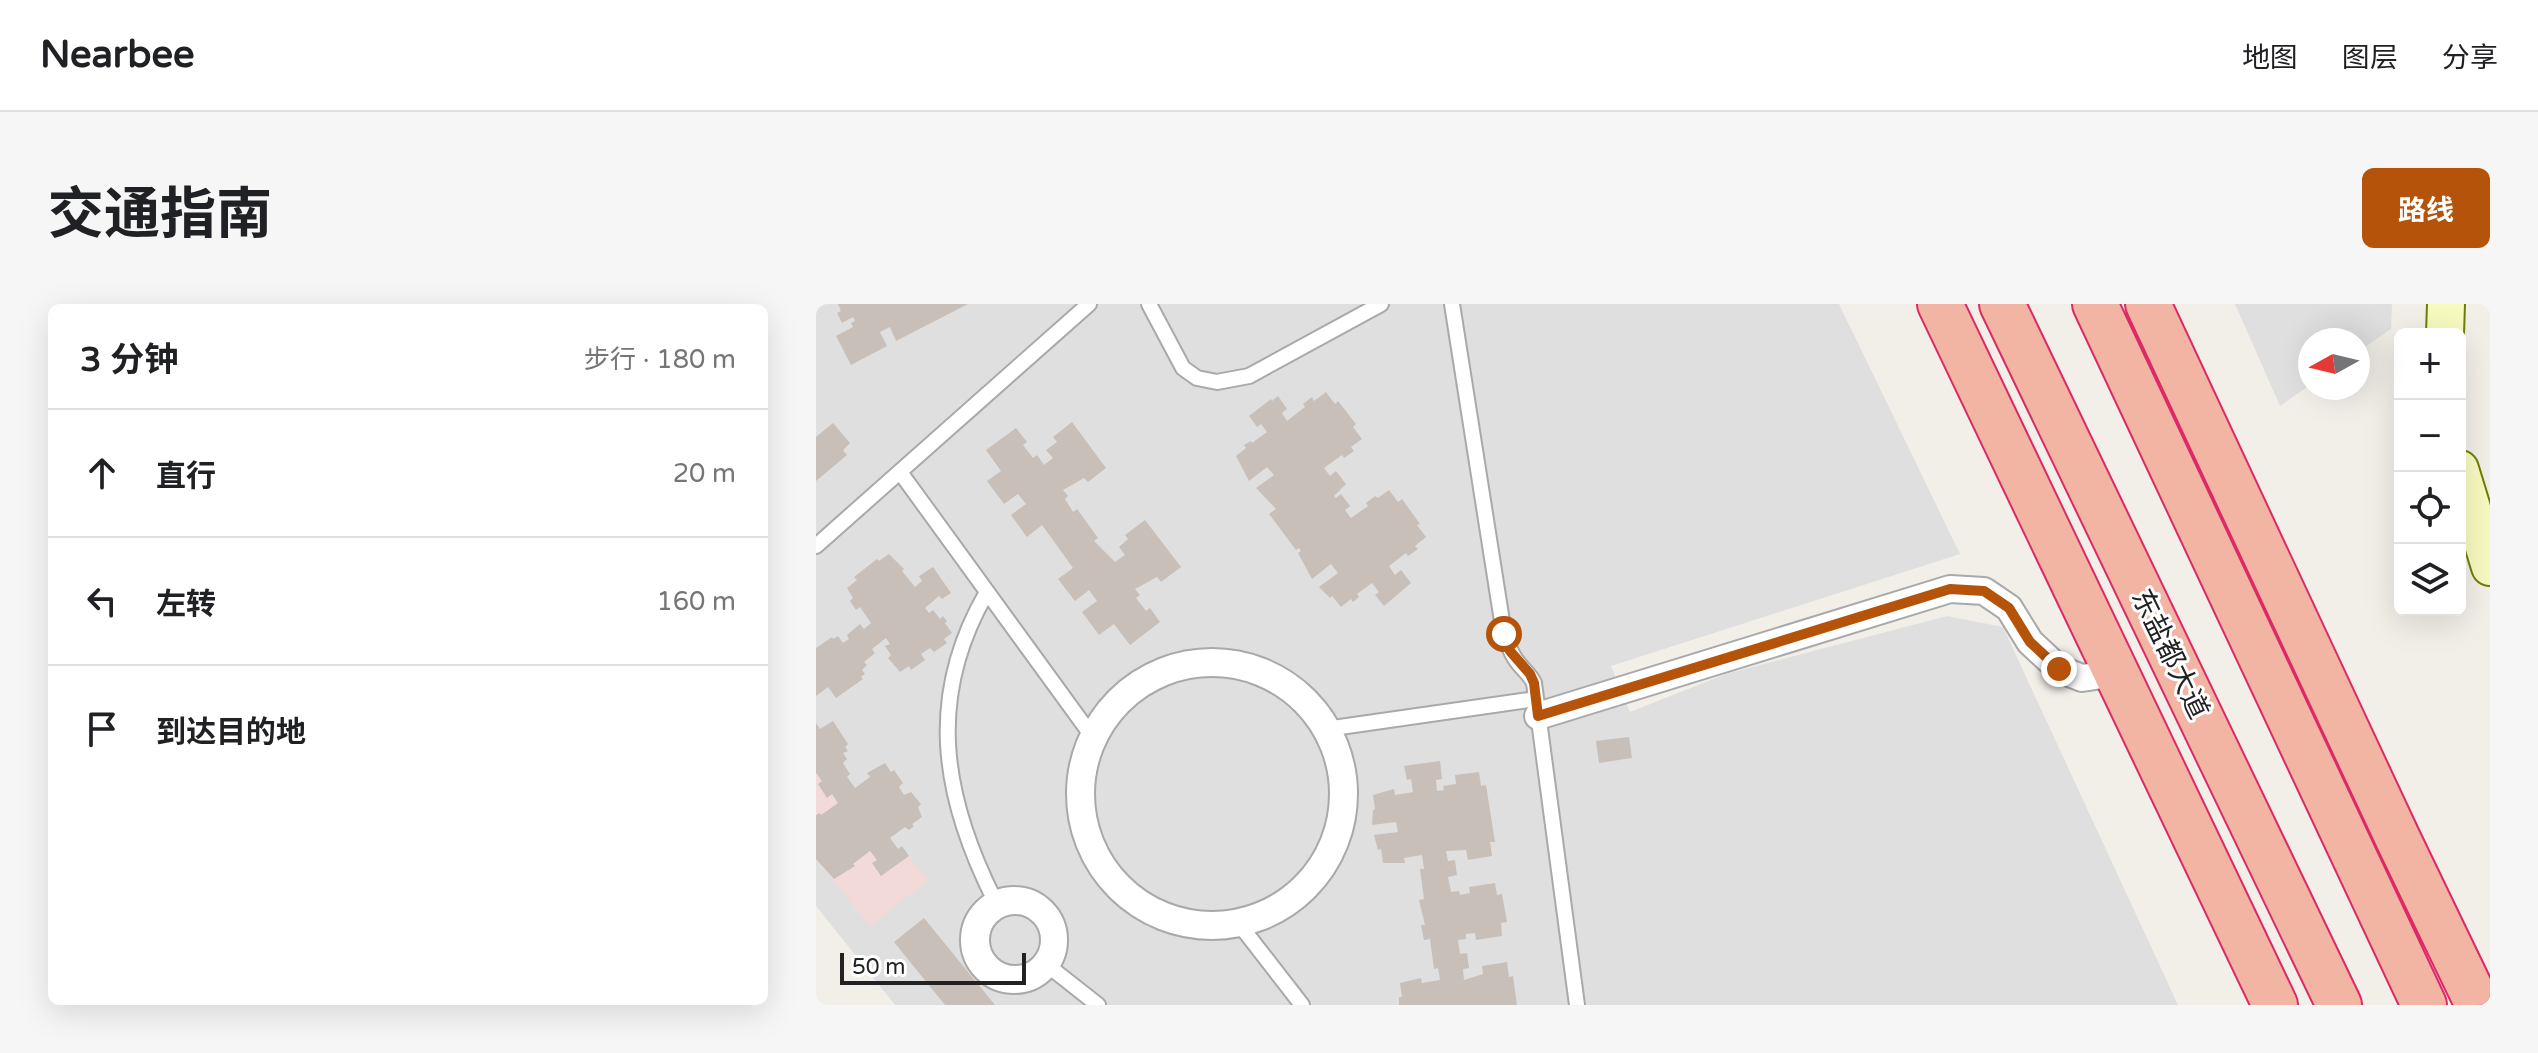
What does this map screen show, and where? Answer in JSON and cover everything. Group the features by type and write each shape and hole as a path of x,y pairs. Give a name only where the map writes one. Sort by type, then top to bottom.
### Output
{"highway":[{"path":"1940,304 2275,1005"},
{"name":"东盐都大道","path":"2002,304 2339,1005"},
{"path":"2095,304 2422,1001"},
{"path":"2148,304 2478,1005"},
{"path":"2398,839 2422,1001"},
{"path":"2302,928 2312,1005"}],"main road":[{"path":"2445,328 2446,304"},
{"path":"2461,472 2490,567"}],"street":[{"path":"1537,708 1950,589 1984,591 2009,608 2030,642 2059,669 2082,678 2116,673"},
{"path":"1193,667 1227,667 1260,675 1279,685 1313,715 1325,733 1333,754 1339,776 1339,810 1331,842 1321,862 1291,895 1252,917 1208,923 1164,914 1144,903 1111,873 1090,834 1085,812 1085,779 1093,746 1103,726 1132,693 1151,680 1172,672 1193,667"}],"lane":[{"path":"816,546 1089,304"},
{"path":"1149,304 1183,368 1197,378 1217,382 1249,376 1381,304"},
{"path":"1452,304 1504,634 1510,651 1530,674 1537,708 1577,1005"},
{"path":"900,472 1089,732"},
{"path":"987,592 966,636 955,671 947,738 956,805 967,840 994,899"},
{"path":"1213,655 1257,663 1278,672 1314,700 1333,728 1346,761 1350,783 1348,818 1338,850 1327,871 1296,904 1277,916 1243,929 1211,933 1166,925 1126,903 1110,887 1085,849 1074,804 1078,759 1089,732 1111,699 1147,671 1190,657 1213,655"},
{"path":"1333,728 1537,708"},
{"path":"1010,893 1024,894 1046,906 1054,917 1061,942 1051,968 1031,983 1005,985 982,973 969,950 968,937 977,912 994,899 1010,893"},
{"path":"1243,929 1302,1005"},
{"path":"1051,968 1098,1005"}],"shaded area":[{"path":"816,304 1839,304 1960,554 1611,666 1630,712 1726,674 1947,616 2003,627 2178,1005 895,1005 816,906"},
{"path":"2235,304 2392,304 2391,329 2370,344 2370,328 2298,328 2298,393 2280,406"},
{"path":"816,762 894,866 909,856 928,881 870,926 816,858"}],"building":[{"path":"838,304 968,304 896,341 890,327 880,332 887,346 851,365 836,336 853,327 851,323 855,321 853,317 842,323 837,313 841,311"},
{"path":"1326,392 1335,404 1338,401 1356,424 1353,427 1362,439 1351,447 1354,451 1344,458 1342,455 1324,468 1330,476 1336,471 1346,484 1334,496 1336,498 1341,494 1350,506 1345,510 1351,518 1368,506 1366,503 1375,496 1378,498 1389,490 1398,502 1402,499 1426,537 1415,546 1418,549 1408,556 1406,553 1389,566 1395,575 1401,570 1411,583 1384,606 1375,595 1379,592 1372,583 1357,594 1359,597 1353,602 1351,599 1341,607 1319,587 1338,573 1331,564 1312,579 1298,553 1301,551 1299,548 1296,550 1269,514 1276,509 1256,488 1274,475 1267,467 1249,481 1236,456 1246,448 1244,445 1267,432 1261,424 1257,427 1249,416 1271,399 1278,396 1287,409 1282,413 1287,421 1312,397 1314,401"},
{"path":"1072,422 1106,468 1088,482 1084,478 1063,490 1073,512 1077,509 1098,538 1094,541 1115,562 1125,555 1119,547 1128,539 1125,535 1145,520 1181,567 1161,582 1157,577 1135,589 1140,595 1136,598 1146,611 1150,608 1160,622 1130,645 1114,624 1099,635 1082,612 1097,601 1089,590 1075,601 1058,579 1073,568 1042,525 1027,537 1011,515 1026,504 1018,494 1004,504 987,481 1001,471 986,450 1016,428 1027,442 1023,445 1033,458 1037,455 1044,465 1053,458 1046,450 1057,442 1053,437"},
{"path":"833,423 850,443 843,450 847,455 816,481 816,437"},
{"path":"889,554 904,569 902,571 915,587 922,581 919,576 933,567 951,593 942,599 939,596 925,608 947,621 945,623 952,633 944,639 947,643 934,652 930,648 921,654 925,660 911,670 909,666 900,672 888,658 891,655 885,646 890,644 886,638 872,649 875,653 864,662 867,665 862,670 865,674 861,677 863,679 836,698 828,687 816,696 816,648 832,637 838,636 843,643 860,624 864,629 871,623 860,607 856,610 847,588 857,580 854,577 877,559 879,561"},
{"path":"833,721 848,744 845,747 848,751 843,753 847,759 843,763 850,774 847,777 855,788 870,777 867,773 885,763 903,783 899,787 904,795 911,792 921,804 918,807 922,817 912,824 914,826 909,830 905,827 890,838 898,849 902,846 909,856 881,876 872,863 877,860 870,851 853,864 855,866 834,879 816,859 816,815 838,803 832,794 827,798 818,784 822,781 816,773 816,723 820,729"},
{"path":"1629,737 1632,758 1599,763 1596,741"},
{"path":"1440,761 1442,779 1436,780 1437,791 1444,790 1443,786 1456,784 1455,775 1479,772 1481,786 1486,785 1495,842 1490,842 1492,856 1468,860 1466,850 1446,851 1448,861 1455,860 1457,875 1448,877 1451,892 1459,891 1460,895 1470,893 1469,887 1495,883 1497,895 1502,894 1507,922 1501,923 1502,936 1476,940 1475,933 1466,934 1466,939 1458,940 1460,954 1467,953 1469,968 1463,969 1464,980 1483,974 1482,966 1507,962 1509,977 1513,976 1517,1005 1399,1005 1399,997 1402,997 1400,983 1421,978 1422,983 1440,980 1438,968 1434,969 1430,939 1424,940 1421,925 1425,925 1419,900 1424,899 1420,869 1424,869 1422,855 1404,858 1405,863 1383,863 1374,835 1398,832 1396,822 1372,825 1375,809 1373,795 1394,789 1395,795 1413,792 1404,766"},
{"path":"924,918 995,1005 945,1005 894,942"}],"route":[{"path":"1504,634 1510,651 1534,683 1538,716 1950,589 1984,591 2009,608 2030,642 2059,669"}]}
